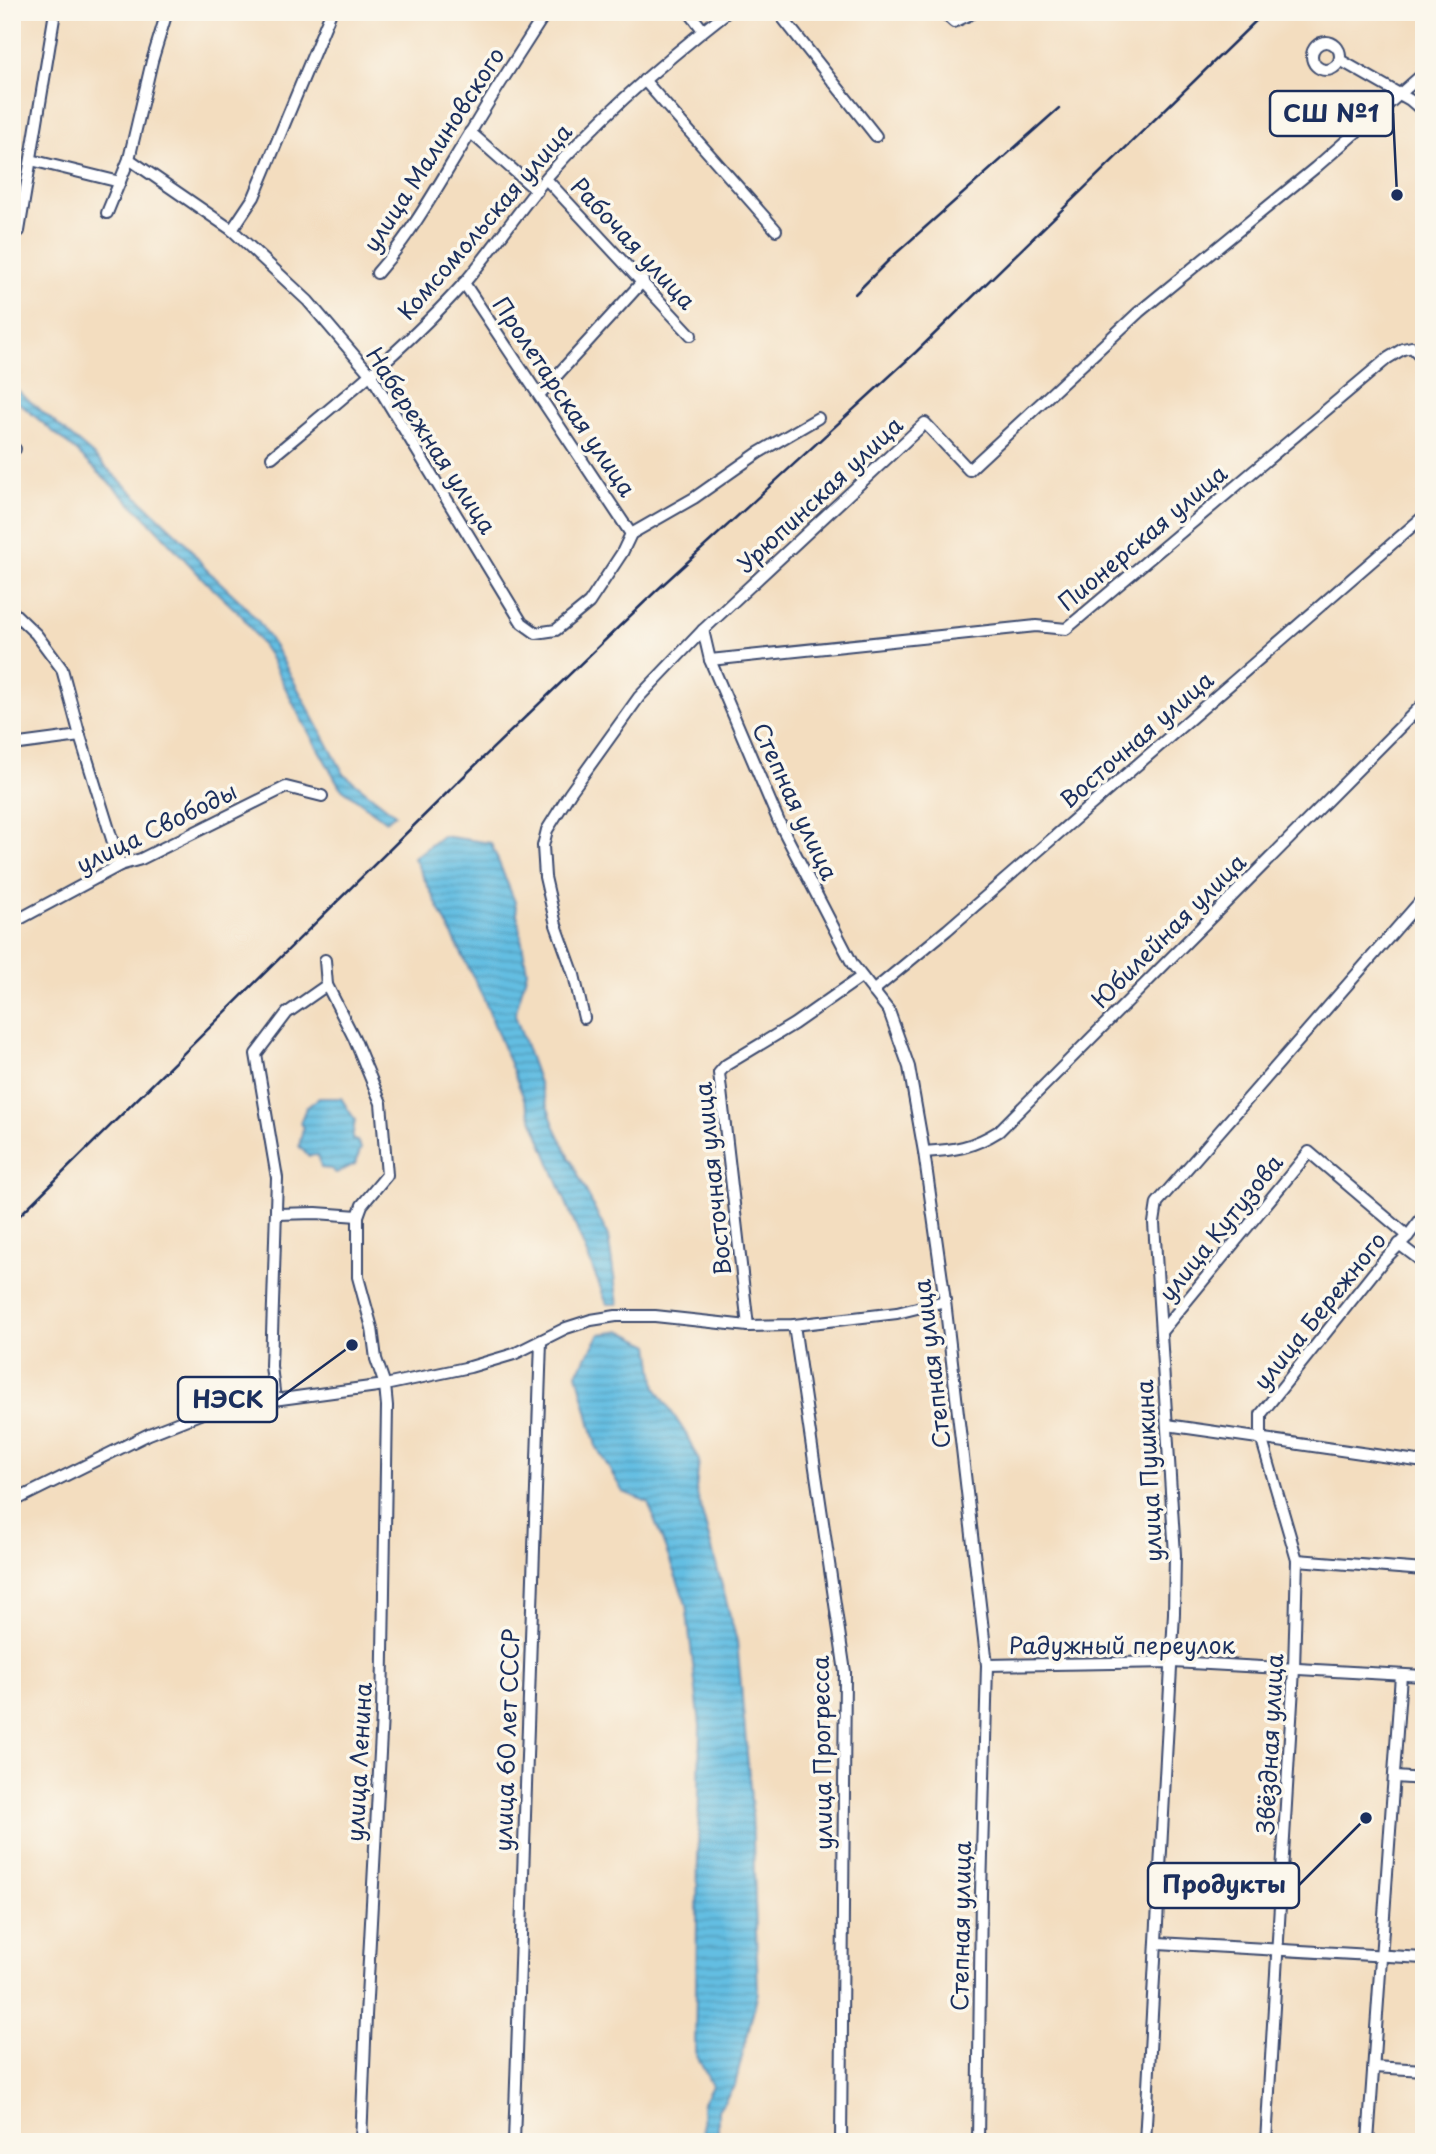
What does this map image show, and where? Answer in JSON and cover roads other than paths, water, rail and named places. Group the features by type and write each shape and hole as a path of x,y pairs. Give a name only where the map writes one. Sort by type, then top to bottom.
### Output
{"street":[{"path":"19,231 55,12"},
{"path":"107,213 129,159 152,61 167,12"},
{"path":"232,230 254,197 331,12"},
{"name":"улица Малиновского","path":"377,273 406,238 546,12"},
{"path":"689,12 704,30"},
{"name":"Комсомольская улица","path":"272,457 371,375 464,283 546,179 592,129 644,80 727,12"},
{"path":"778,12 876,136"},
{"path":"943,12 954,22 975,12"},
{"path":"1340,60 1399,94 1424,112"},
{"name":"Урюпинская улица","path":"584,1017 574,975 556,925 545,877 542,846 547,830 570,793 639,697 703,631 925,423 969,470 1139,312 1315,168 1424,73"},
{"path":"644,80 776,230"},
{"name":"Рабочая улица","path":"470,132 537,191"},
{"name":"Набережная улица","path":"129,159 232,230 308,301 371,375 522,623 536,633 556,630 589,603 622,553 631,534"},
{"path":"31,160 121,182"},
{"name":"Рабочая улица","path":"546,179 691,335"},
{"path":"539,394 643,282"},
{"name":"Пролетарская улица","path":"464,283 631,534"},
{"name":"Пионерская улица","path":"710,660 1036,626 1066,629 1388,358 1412,347 1424,360"},
{"path":"631,534 694,498 758,453 818,418"},
{"name":"Восточная улица","path":"873,991 1424,516"},
{"path":"12,611 36,634 62,669 120,865"},
{"name":"Степная улица","path":"703,631 710,660 779,822 861,977 889,1011 909,1067 945,1301 988,1665 981,1893 978,2142"},
{"name":"Юбилейная улица","path":"924,1152 962,1149 981,1143 999,1131 1424,703"},
{"path":"12,745 80,736"},
{"name":"улица Свободы","path":"12,923 120,865 141,859 286,787 322,796"},
{"name":"улица Пушкина","path":"1145,2142 1173,1662 1175,1555 1154,1223 1157,1203 1424,897"},
{"path":"276,1214 358,1216 362,1205 387,1175 381,1103 354,1038 327,985 325,960"},
{"name":"Восточная улица","path":"748,1326 719,1073 726,1065 793,1024 861,977"},
{"path":"275,1400 271,1366 277,1178 256,1054 288,1013 327,985"},
{"name":"улица Кутузова","path":"1161,1332 1309,1152 1424,1263"},
{"name":"улица Бережного","path":"1261,1437 1261,1414 1424,1215"},
{"name":"улица Ленина","path":"358,1216 358,1277 372,1328 387,1406 382,1715 361,2142"},
{"path":"12,1502 149,1434 215,1408 384,1385 470,1367 514,1354 566,1328 616,1316 655,1316 748,1326 794,1325 897,1313 945,1301"},
{"name":"улица Прогресса","path":"794,1325 845,1672 841,2142"},
{"name":"улица 60 лет СССР","path":"514,2142 541,1341"},
{"path":"1167,1425 1424,1462"},
{"name":"Звёздная улица","path":"1261,1437 1297,1560 1294,1669 1266,2142"},
{"path":"1297,1560 1424,1570"},
{"name":"Радужный переулок","path":"988,1665 1173,1662 1424,1676"},
{"path":"1368,2142 1401,1675"},
{"path":"1395,1777 1424,1779"},
{"path":"1158,1943 1424,1958"},
{"path":"1374,2067 1424,2070"}],"water":[{"path":"12,386 92,454 184,541 206,569 242,603 259,622 278,652 344,774 395,814 386,821 340,787 269,655 242,616 76,451 12,397"},
{"path":"442,836 491,843 515,902 527,971 515,1015 554,1125 608,1236 618,1304 607,1304 483,997 414,858"},
{"path":"319,1098 341,1098 355,1120 352,1140 357,1141 361,1148 355,1164 336,1173 331,1169 321,1168 318,1155 308,1156 299,1146 303,1128 300,1123 306,1108"},
{"path":"622,1331 650,1345 656,1388 686,1434 699,1461 696,1490 737,1641 752,1810 758,1992 735,2085 718,2110 718,2142 703,2142 702,2105 712,2086 695,2052 700,1725 686,1604 648,1502 623,1492 596,1446 577,1373 600,1334"}],"railway":[{"path":"12,1223 460,780 656,591 916,352 1265,12"},
{"path":"855,294 892,257 1059,108"}],"place":[{"name":"СШ №1","path":"1397,195"},
{"name":"НЭСК","path":"352,1345"},
{"name":"Продукты","path":"1366,1818"}]}
